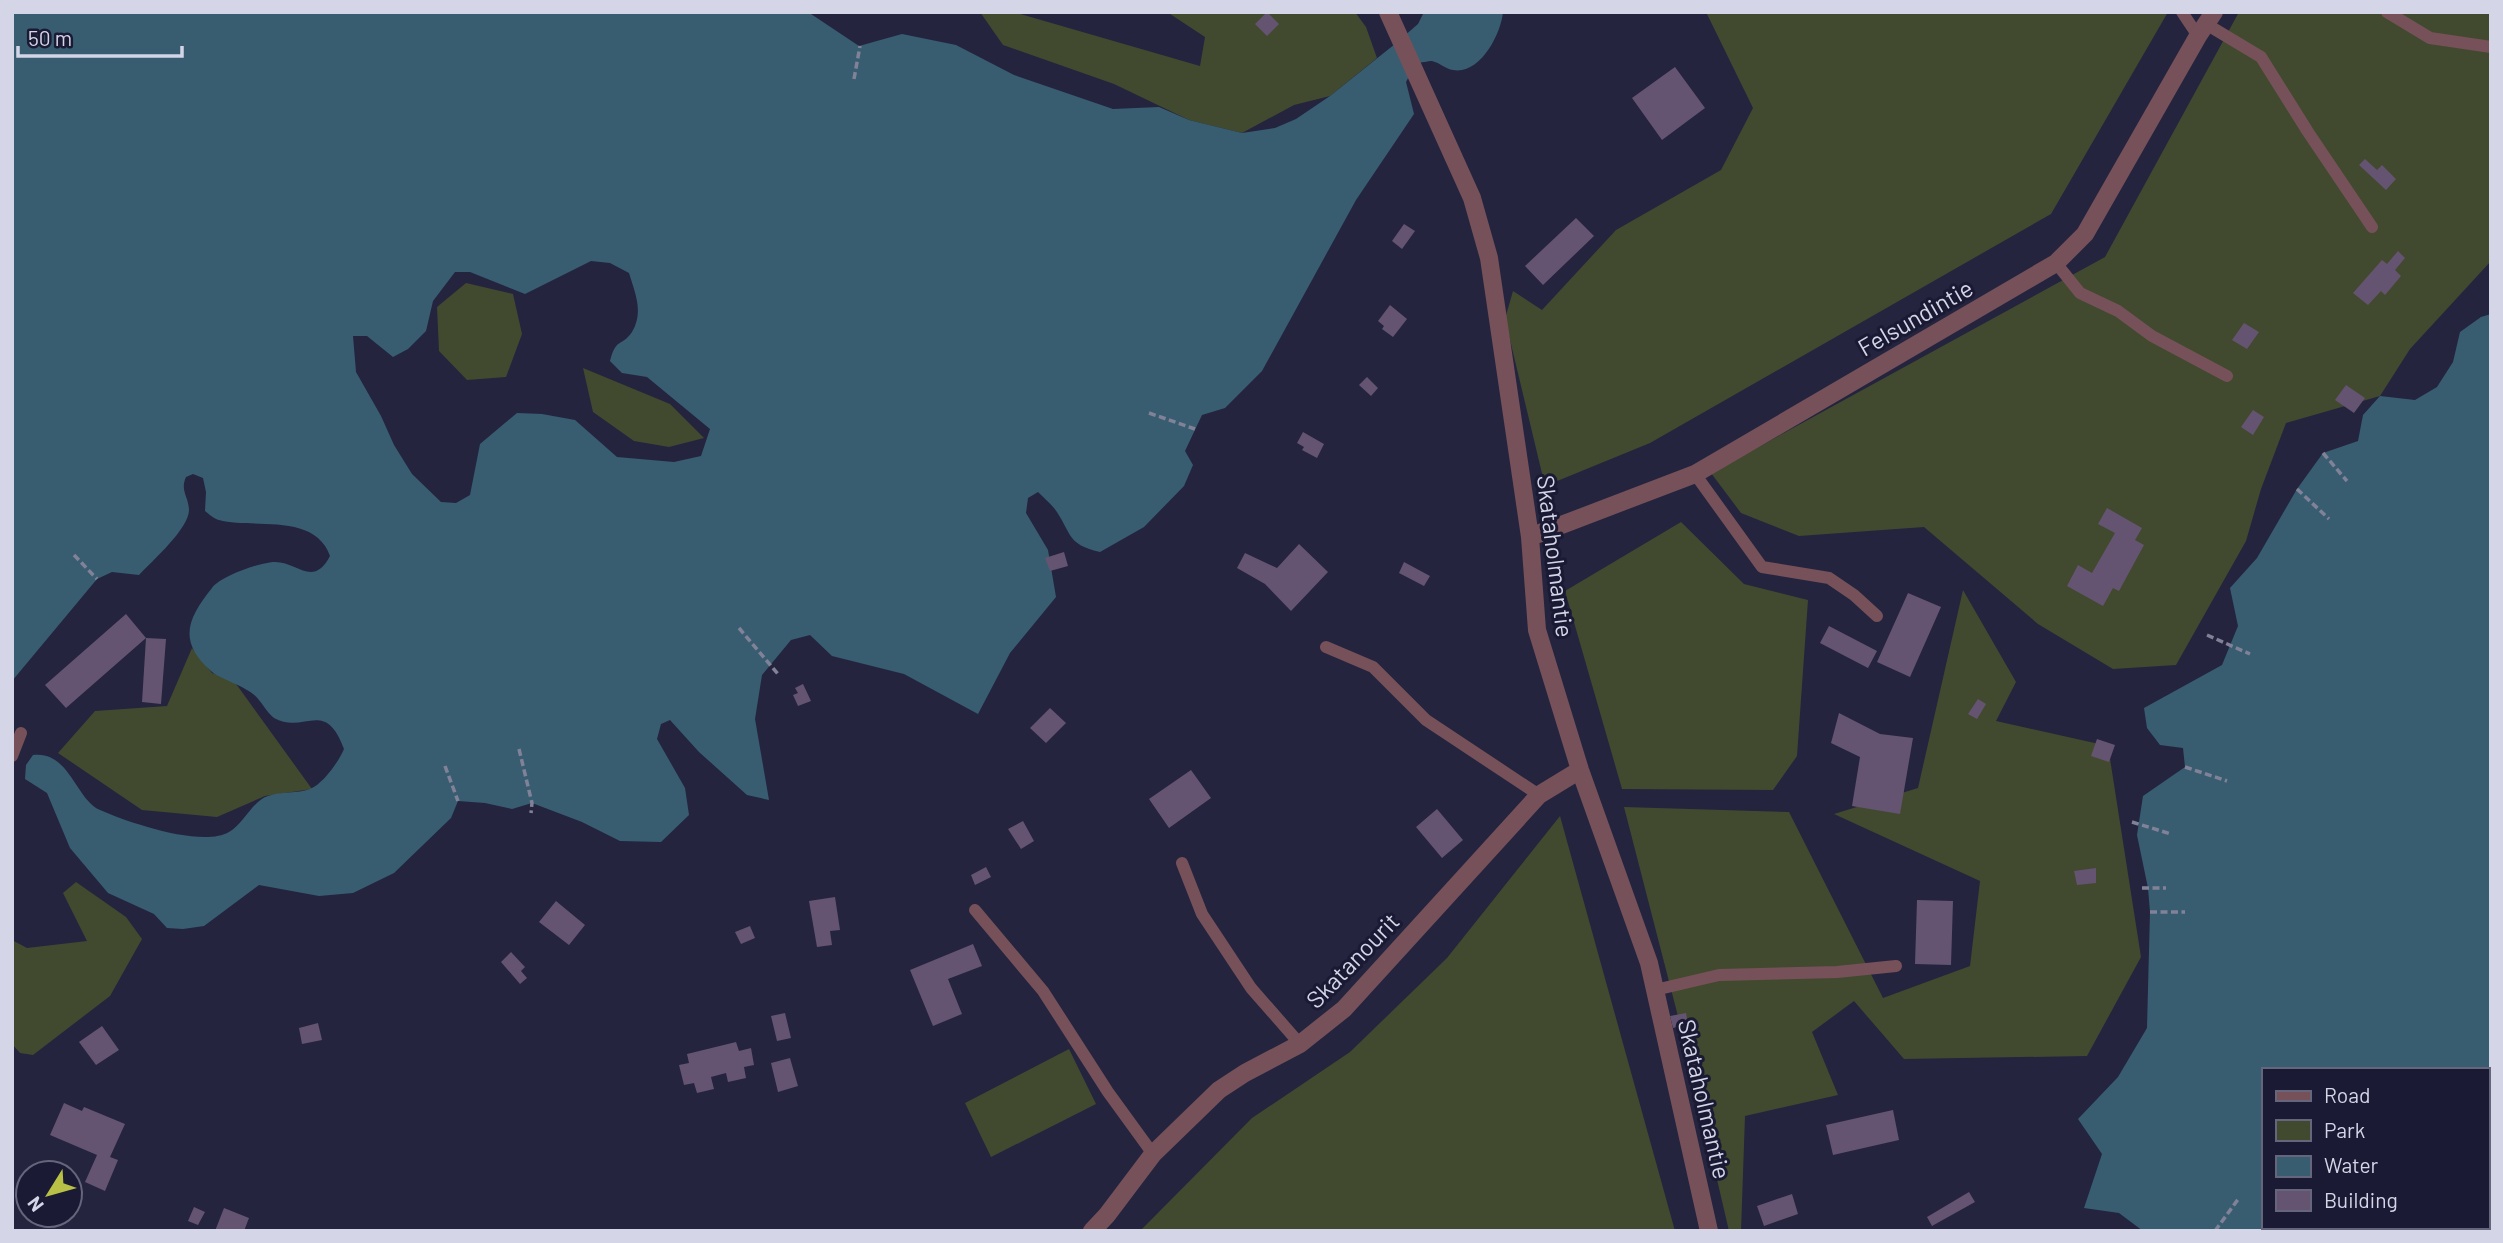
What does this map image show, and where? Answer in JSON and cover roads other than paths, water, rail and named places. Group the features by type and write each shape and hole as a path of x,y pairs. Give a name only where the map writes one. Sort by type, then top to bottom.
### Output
{"street":[{"name":"Skataholmantie","path":"1388,12 1472,198 1489,258 1530,537 1537,630 1580,770 1650,963 1709,1231"},
{"name":"Felsundintie","path":"1530,537 1695,474 2056,263 2085,234 2206,24"},
{"name":"Skatanourit","path":"1092,1231 1153,1154 1219,1090 1300,1044 1344,1009 1539,795 1580,770"}],"lane":[{"path":"2182,12 2261,57 2372,227"},
{"path":"2387,12 2430,38 2491,47"},
{"path":"2056,263 2080,293 2118,311 2152,336 2227,376"},
{"path":"1695,474 1762,567 1829,578 1854,595 1877,616"},
{"path":"1326,647 1373,667 1426,720 1539,795"},
{"path":"12,756 21,733"},
{"path":"1182,863 1202,914 1251,988 1300,1044"},
{"path":"975,910 1043,991 1108,1092 1153,1154"},
{"path":"1656,990 1719,975 1837,972 1896,966"}],"water":[{"path":"12,12 808,12 859,46 902,34 956,45 1014,75 1113,109 1159,107 1189,120 1242,133 1275,128 1296,119 1330,96 1395,44 1418,24 1424,12 1503,12 1493,41 1480,60 1472,66 1453,70 1432,61 1416,63 1406,82 1414,114 1356,200 1262,371 1225,408 1202,415 1185,451 1193,465 1184,486 1144,527 1100,552 1075,541 1054,508 1038,492 1028,498 1026,513 1048,550 1056,597 1010,653 978,714 904,674 832,656 810,635 791,640 762,675 755,719 769,800 747,795 699,752 670,720 661,724 657,739 685,788 689,815 661,842 620,841 582,822 532,803 512,809 458,801 451,818 394,873 353,893 319,896 259,885 204,926 183,929 167,928 154,914 108,893 70,848 47,793 25,779 26,765 33,755 55,760 92,805 100,810 164,832 201,837 229,832 257,803 268,796 305,791 315,786 330,772 344,749 337,733 321,721 295,723 274,718 253,694 214,674 200,660 193,650 190,630 197,609 217,583 251,567 275,562 305,571 317,570 330,556 322,542 311,533 297,528 215,519 205,511 206,492 203,478 193,474 186,477 184,489 189,509 188,517 169,544 139,575 112,572 97,579 12,681","holes":["591,261 610,263 629,273 638,310 636,325 617,345 610,361 622,373 647,377 710,429 701,456 674,462 617,457 575,420 517,413 480,444 470,495 456,503 441,502 412,474 394,445 356,372 353,336 367,336 393,357 408,349 426,331 433,301 455,272 470,272 525,294"]},
{"path":"2491,314 2491,1231 2143,1231 2119,1213 2084,1208 2102,1154 2078,1119 2118,1077 2147,1028 2150,912 2137,835 2143,796 2185,767 2183,748 2160,745 2147,728 2144,708 2222,665 2238,626 2230,588 2257,558 2297,489 2323,453 2358,441 2363,415 2380,396 2415,400 2437,387 2453,362 2460,332 2481,317"}]}
